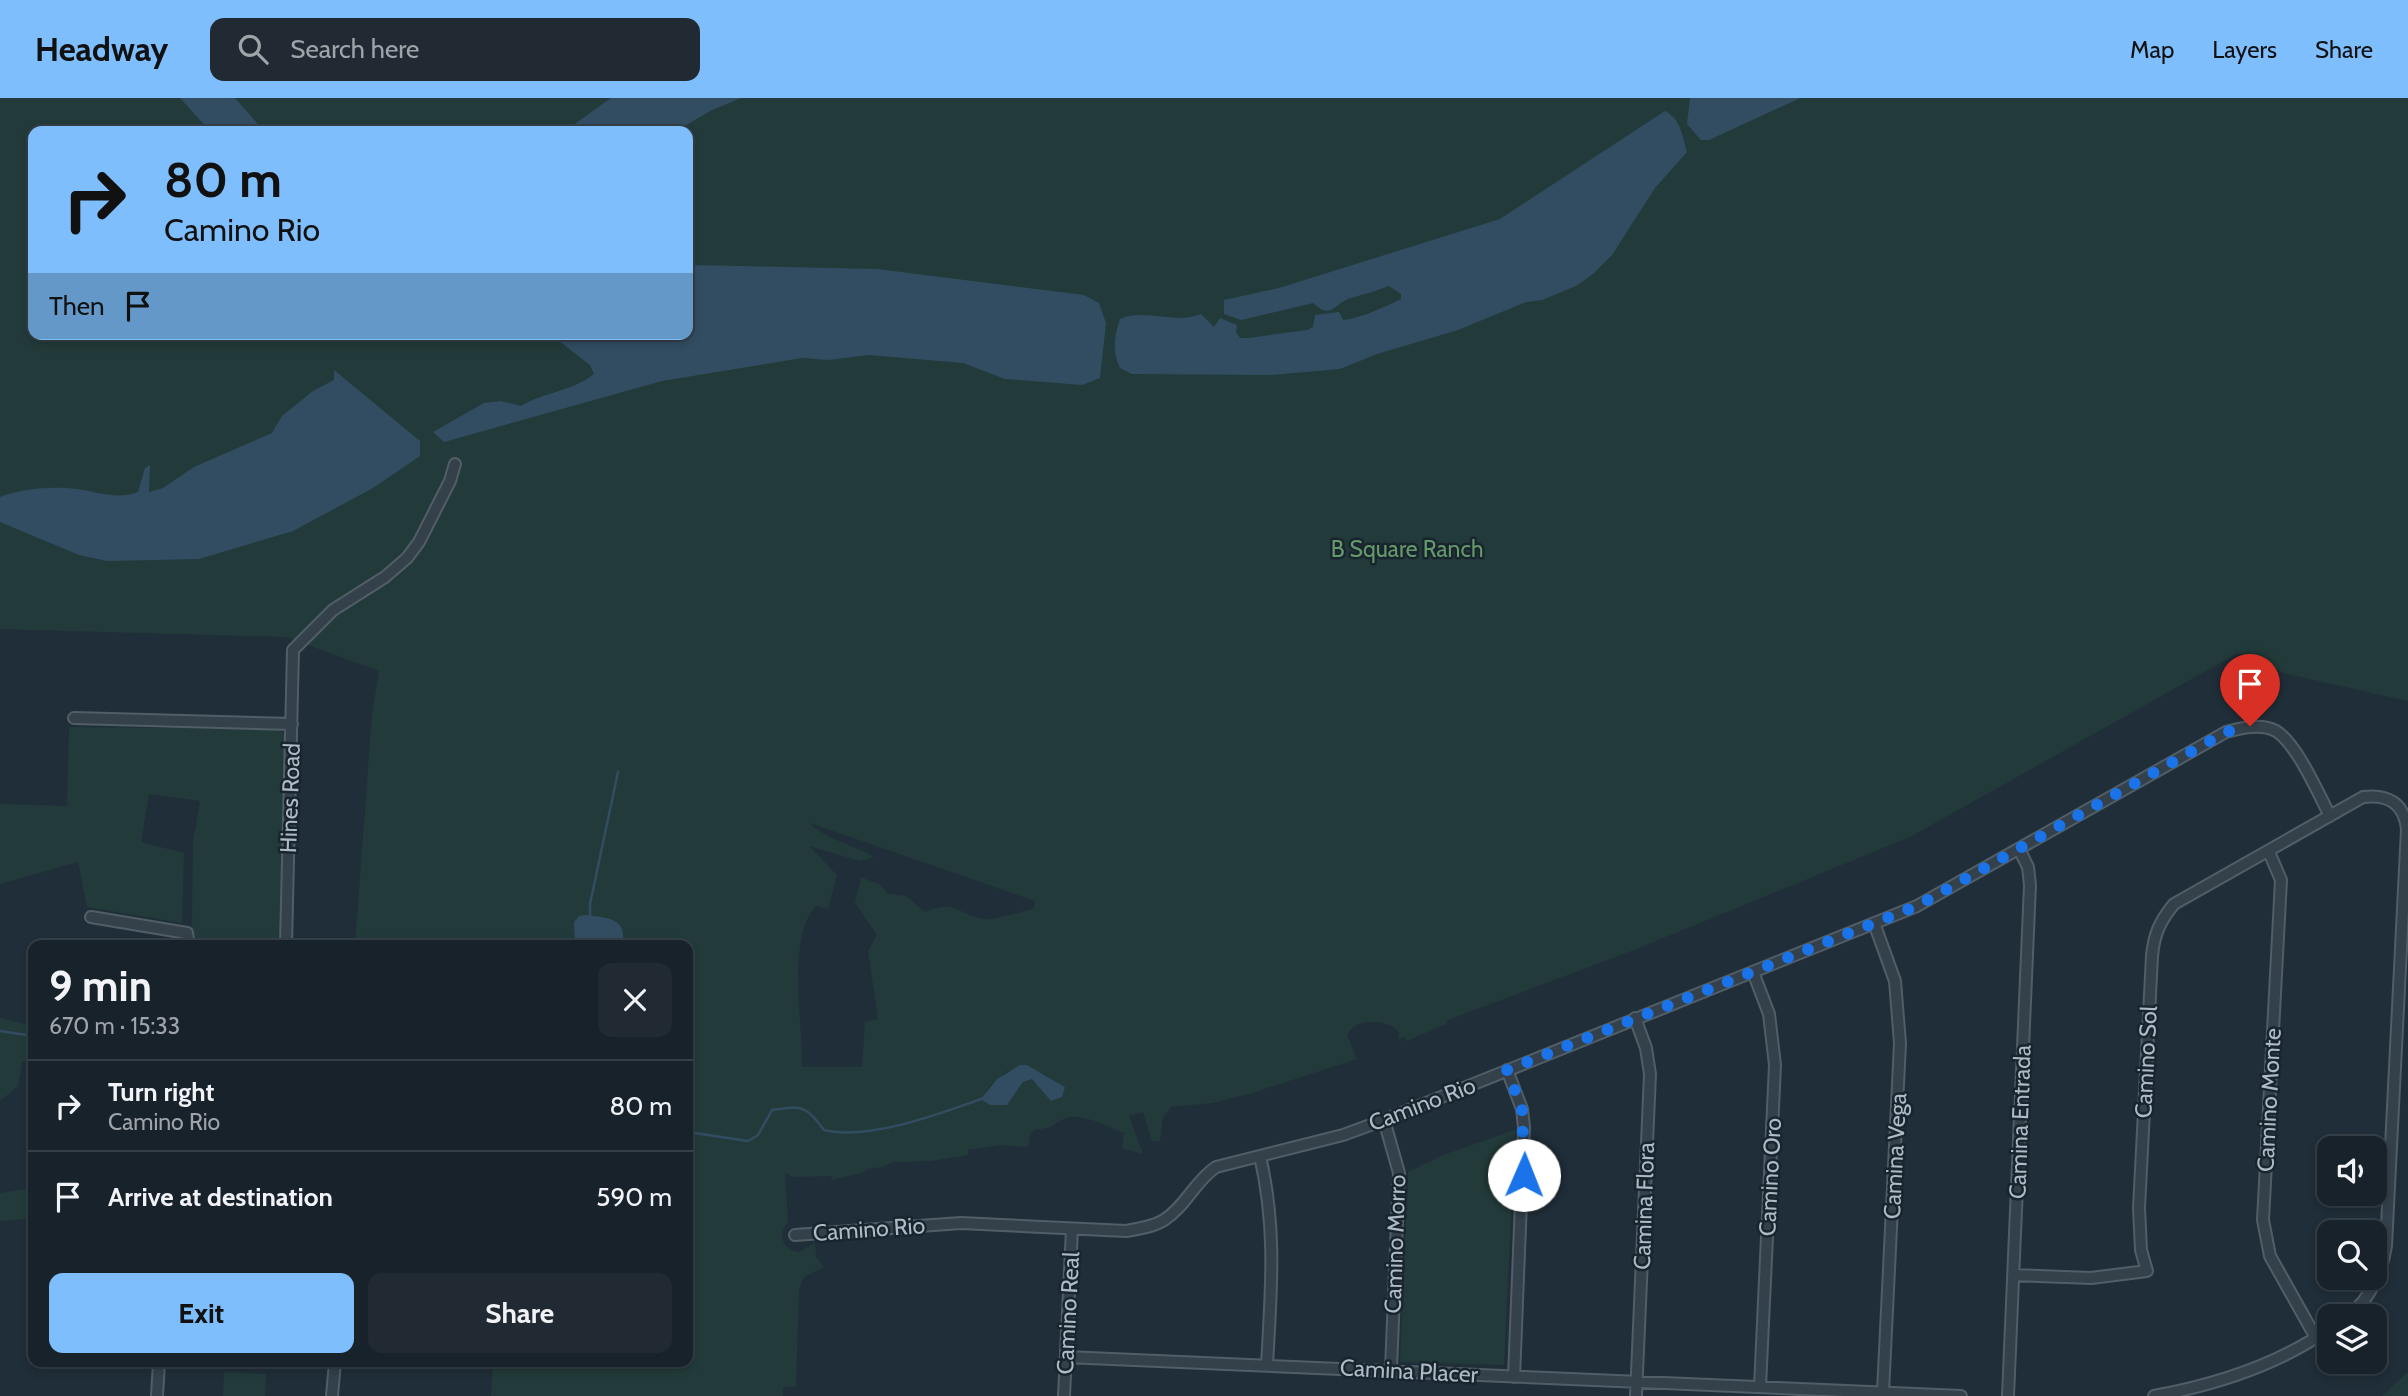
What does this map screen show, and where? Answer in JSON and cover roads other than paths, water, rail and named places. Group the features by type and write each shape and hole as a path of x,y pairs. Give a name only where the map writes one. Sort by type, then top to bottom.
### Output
{"street":[{"name":"Hines Road","path":"286,940 293,650 333,610 385,577 407,558 419,542 450,481 455,464"},
{"path":"74,718 292,724"},
{"name":"Camino Rio","path":"794,1235 961,1223 1126,1231 1165,1220 1201,1177 1216,1167 1343,1135 1384,1120 1934,897 2226,732 2250,726 2275,731 2291,746 2330,816"},
{"name":"Camino Sol","path":"2013,1275 2091,1278 2147,1271 2141,1250 2139,1208 2153,937 2161,920 2174,904 2363,797 2378,795 2390,798 2400,808 2407,829 2386,1246 2382,1269 2371,1290 2359,1304"},
{"name":"Camina Entrada","path":"2008,1396 2030,884 2028,867 2019,849"},
{"name":"Camino Monte","path":"2269,852 2281,880 2263,1220 2270,1256 2316,1338"},
{"path":"91,917 187,933 188,940"},
{"name":"Camina Vega","path":"1874,923 1895,981 1900,1043 1883,1392"},
{"name":"Camino Oro","path":"1753,972 1769,1014 1775,1053 1760,1387"},
{"name":"Camina Flora","path":"1635,1018 1646,1048 1650,1074 1636,1396"},
{"path":"1507,1070 1522,1109 1524,1127 1514,1377"},
{"name":"Camino Morro","path":"1384,1120 1397,1156 1400,1189 1391,1369"},
{"path":"1260,1156 1270,1197 1274,1240 1267,1365"},
{"name":"Camino Real","path":"1064,1396 1072,1229"},
{"path":"2154,1396 2187,1390 2239,1374 2316,1338"},
{"name":"Camina Placer","path":"1066,1357 1391,1369 1514,1377 1961,1396"},
{"path":"157,1396 159,1367"},
{"path":"332,1396 335,1367"}],"water":[{"path":"180,98 235,98 260,126 205,126"},
{"path":"611,98 741,98 712,110 685,126 572,126"},
{"path":"1690,98 1800,98 1709,140 1701,140 1687,124"},
{"path":"1665,111 1678,123 1687,152 1655,188 1612,255 1576,286 1542,300 1526,302 1458,330 1377,354 1340,369 1271,375 1132,374 1120,368 1117,362 1116,332 1120,319 1130,316 1181,318 1201,314 1214,327 1220,318 1237,325 1236,332 1240,338 1249,338 1307,330 1313,327 1315,315 1339,312 1343,320 1389,305 1401,299 1401,294 1389,286 1346,300 1329,310 1319,308 1313,303 1241,320 1224,314 1224,300 1279,288 1500,219"},
{"path":"693,265 877,269 1084,295 1099,303 1106,323 1100,378 1082,385 1005,379 963,363 869,355 829,360 802,358 662,381 444,442 433,432 484,403 501,401 521,406 577,384 594,374 590,365 558,340 693,340"},
{"path":"334,370 420,441 420,456 373,488 293,531 199,559 107,561 79,555 0,522 0,497 18,492 58,488 116,495 131,494 138,492 145,468 150,465 149,492 163,488 194,467 272,433 282,416 313,391 334,380"},
{"path":"579,916 614,921 622,929 623,940 575,940 574,922"},
{"path":"1020,1065 1027,1065 1065,1087 1062,1097 1051,1101 1032,1079 1023,1082 1007,1105 990,1105 981,1099 997,1079"}],"waterway":[{"path":"590,917 590,904 618,772"},
{"path":"0,1031 28,1035"},
{"path":"693,1133 748,1141 758,1135 772,1110 790,1108 808,1112 824,1130 862,1132 905,1124 984,1098"}],"park label":[{"name":"B Square Ranch","path":"1407,549"}]}
